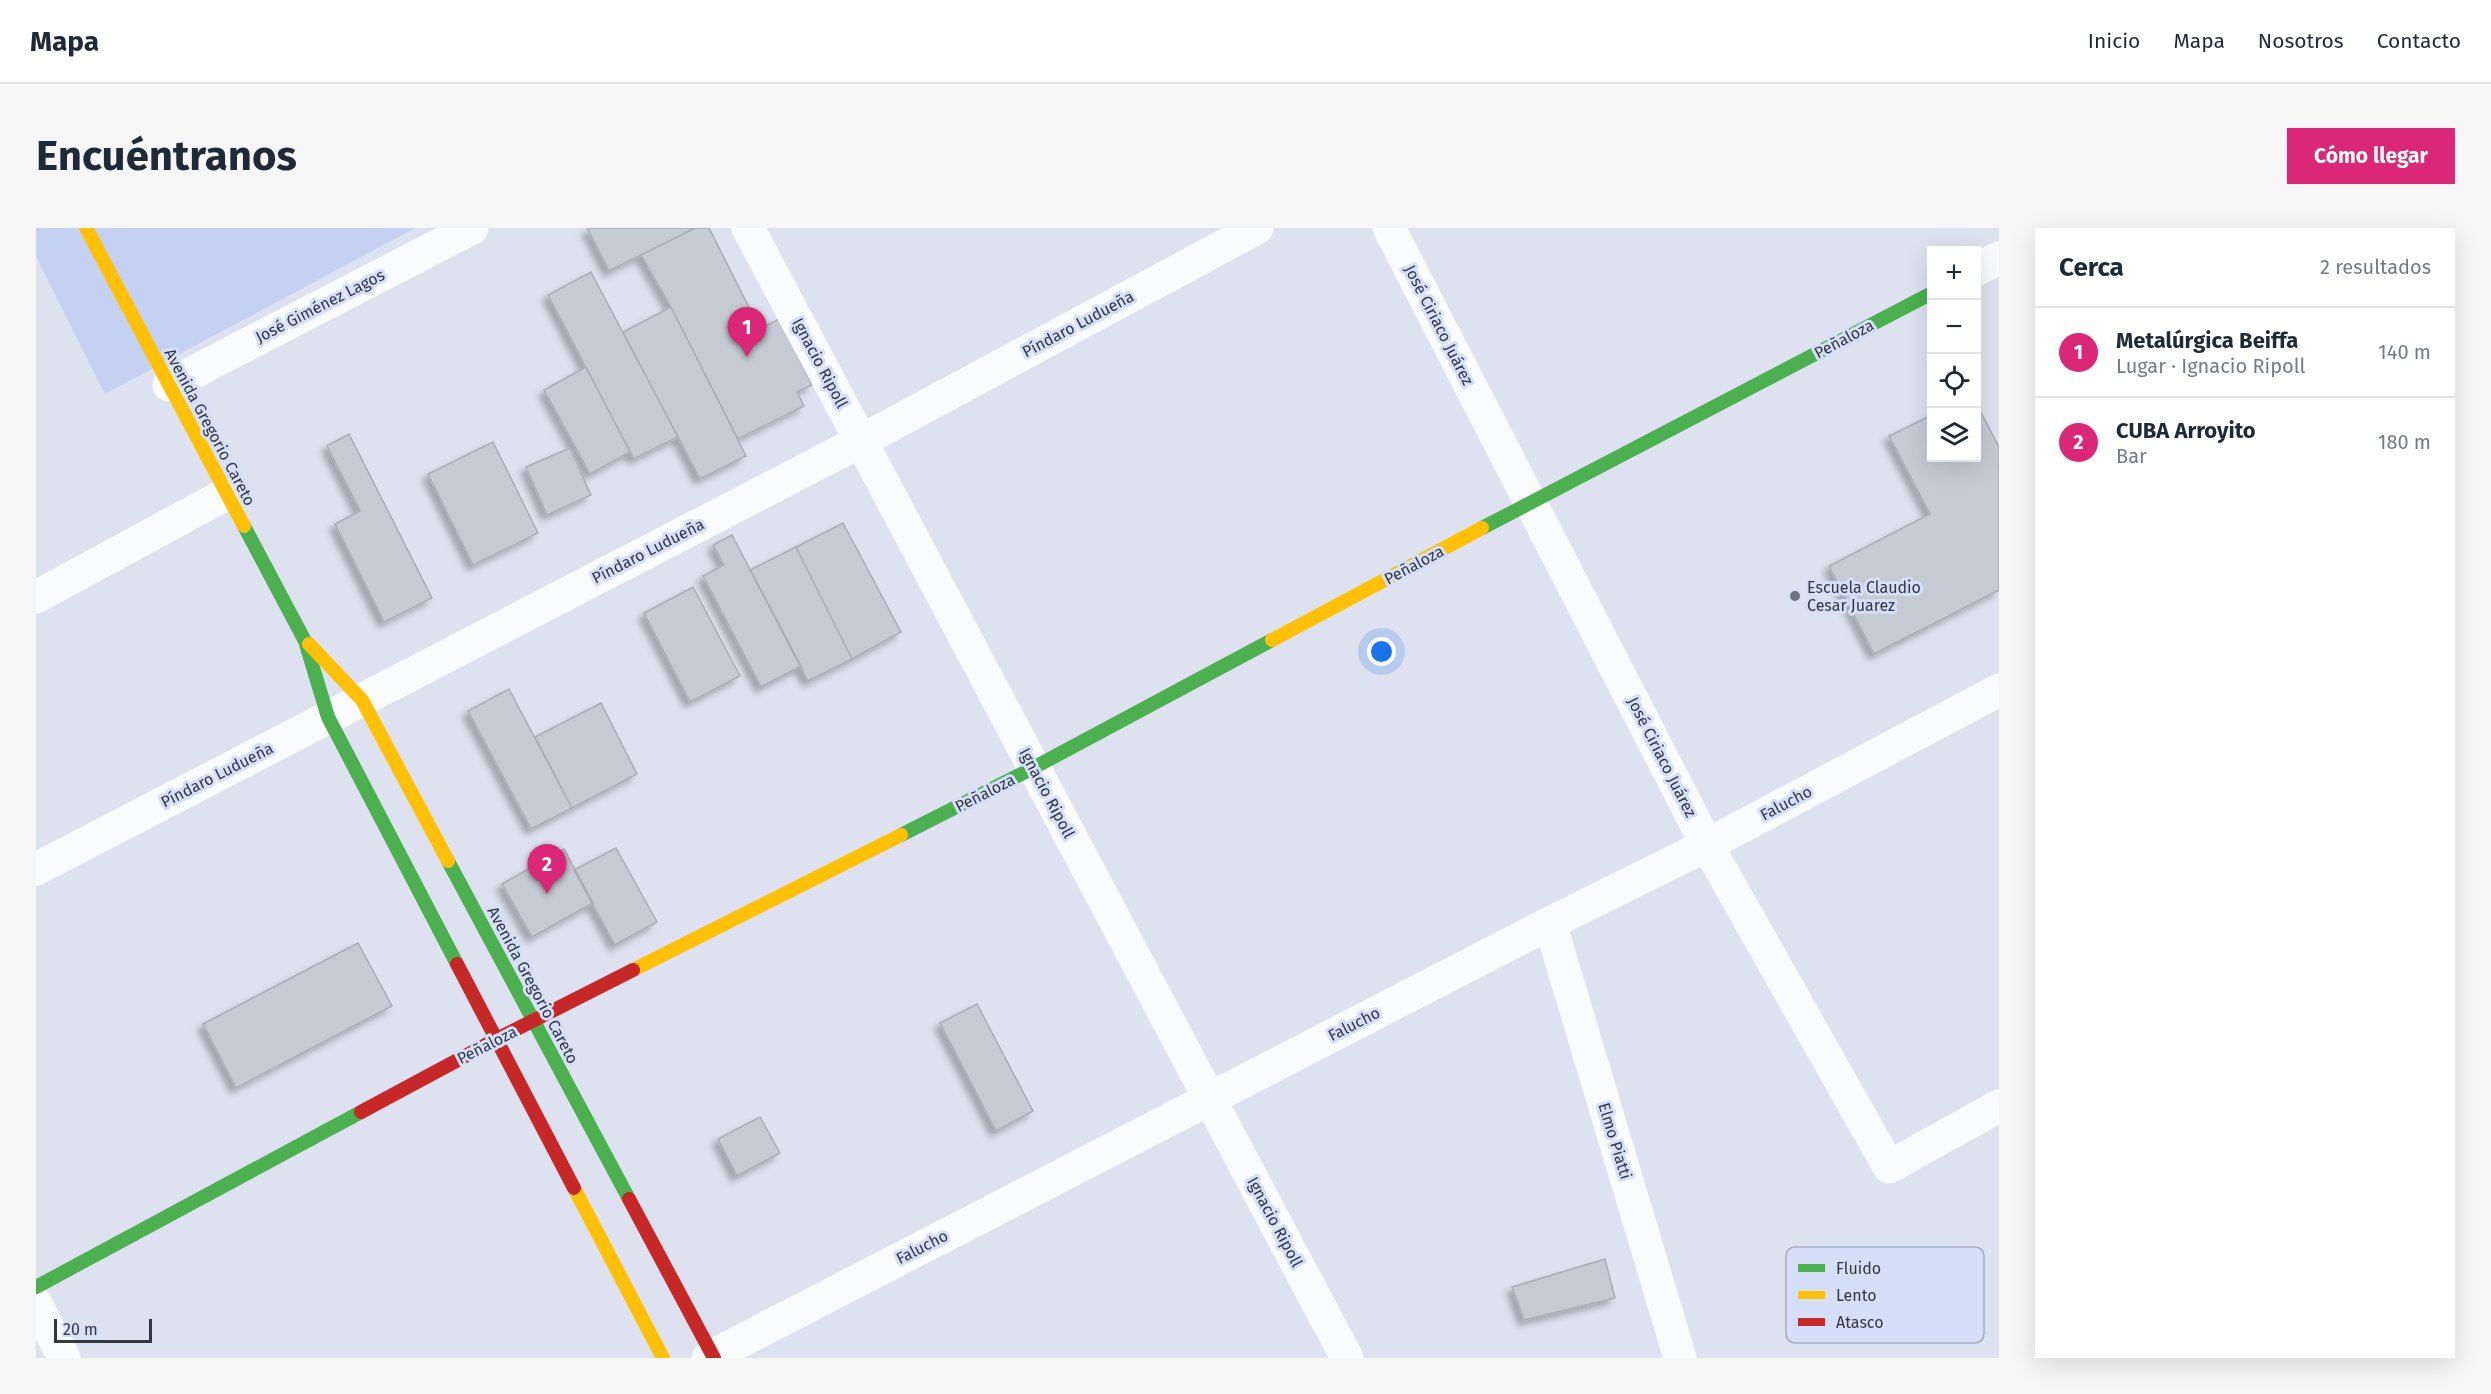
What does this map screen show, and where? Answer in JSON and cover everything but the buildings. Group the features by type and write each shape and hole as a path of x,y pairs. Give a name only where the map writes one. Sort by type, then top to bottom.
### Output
{"street":[{"name":"Avenida Gregorio Careto","path":"86,228 305,640 328,717 663,1358"},
{"name":"José Giménez Lagos","path":"169,385 472,228"},
{"name":"Ignacio Ripoll","path":"748,228 1347,1358"},
{"name":"Píndaro Ludueña","path":"36,869 861,441 1257,228"},
{"name":"José Ciriaco Juárez","path":"1389,228 1707,845 1888,1167 1999,1107"},
{"path":"1981,268 1999,258"},
{"name":"Peñaloza","path":"36,1287 495,1040 1034,768 1530,502 1927,296"},
{"path":"36,597 226,494"},
{"name":"Avenida Gregorio Careto","path":"305,640 362,700 712,1357"},
{"name":"Falucho","path":"712,1357 1550,923 1707,845 1999,690"},
{"name":"Elmo Piatti","path":"1550,923 1680,1358"},
{"path":"36,1304 64,1358"}],"shaded area":[{"path":"36,228 415,228 105,394 36,256"}],"traffic: fast":[{"path":"1482,528 1927,296"},
{"path":"244,526 305,641 328,717 457,964"},
{"path":"901,835 1033,768 1272,640"},
{"path":"448,861 629,1199"},
{"path":"36,1287 361,1112"}],"traffic: slow":[{"path":"86,228 244,526"},
{"path":"1272,640 1482,528"},
{"path":"309,644 362,700 448,861"},
{"path":"633,970 901,835"},
{"path":"574,1188 663,1358"}],"traffic: jam":[{"path":"457,964 574,1188"},
{"path":"361,1112 495,1040 633,970"},
{"path":"629,1199 714,1358"}],"place":[{"name":"Metalúrgica Beiffa","path":"747,357"},
{"name":"Escuela Claudio Cesar Juarez","path":"1795,596"},
{"name":"CUBA Arroyito","path":"547,894"}]}
